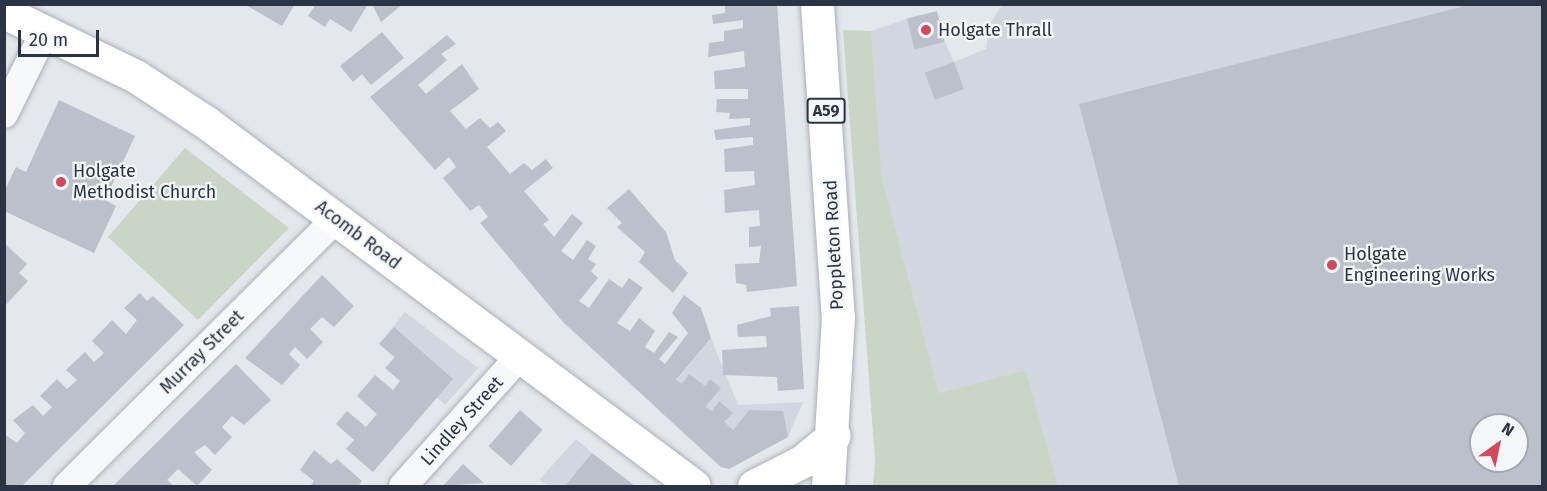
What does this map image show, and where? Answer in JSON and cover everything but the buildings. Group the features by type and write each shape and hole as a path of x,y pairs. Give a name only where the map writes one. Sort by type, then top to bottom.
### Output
{"main road":[{"name":"Poppleton Road","path":"817,4 838,317 834,435 828,486"},
{"name":"Acomb Road","path":"4,12 137,77 337,218 694,486"},
{"path":"754,486 803,460 834,435"}],"street":[{"path":"4,114 45,31"},
{"name":"Murray Street","path":"68,486 337,218"},
{"name":"Lindley Street","path":"403,486 520,356"}],"shaded area":[{"name":"Holgate Engineering Works","path":"1002,5 1542,5 1542,486 1058,486 1026,370 939,393 882,178 871,31 907,19 915,49 945,42 954,62 986,49 989,25"},
{"path":"405,312 478,368 445,405 379,344"},
{"path":"711,338 738,405 803,402 788,437 729,469 721,467 655,407"},
{"path":"576,439 635,486 549,486 539,480"}],"green space":[{"path":"843,30 871,31 882,178 939,393 1026,370 1058,486 873,486 875,460"},
{"path":"185,148 289,228 198,320 108,237"}],"place":[{"name":"Holgate Thrall","path":"926,30"},
{"name":"Holgate Methodist Church","path":"61,182"},
{"name":"Holgate Engineering Works","path":"1332,265"}]}
